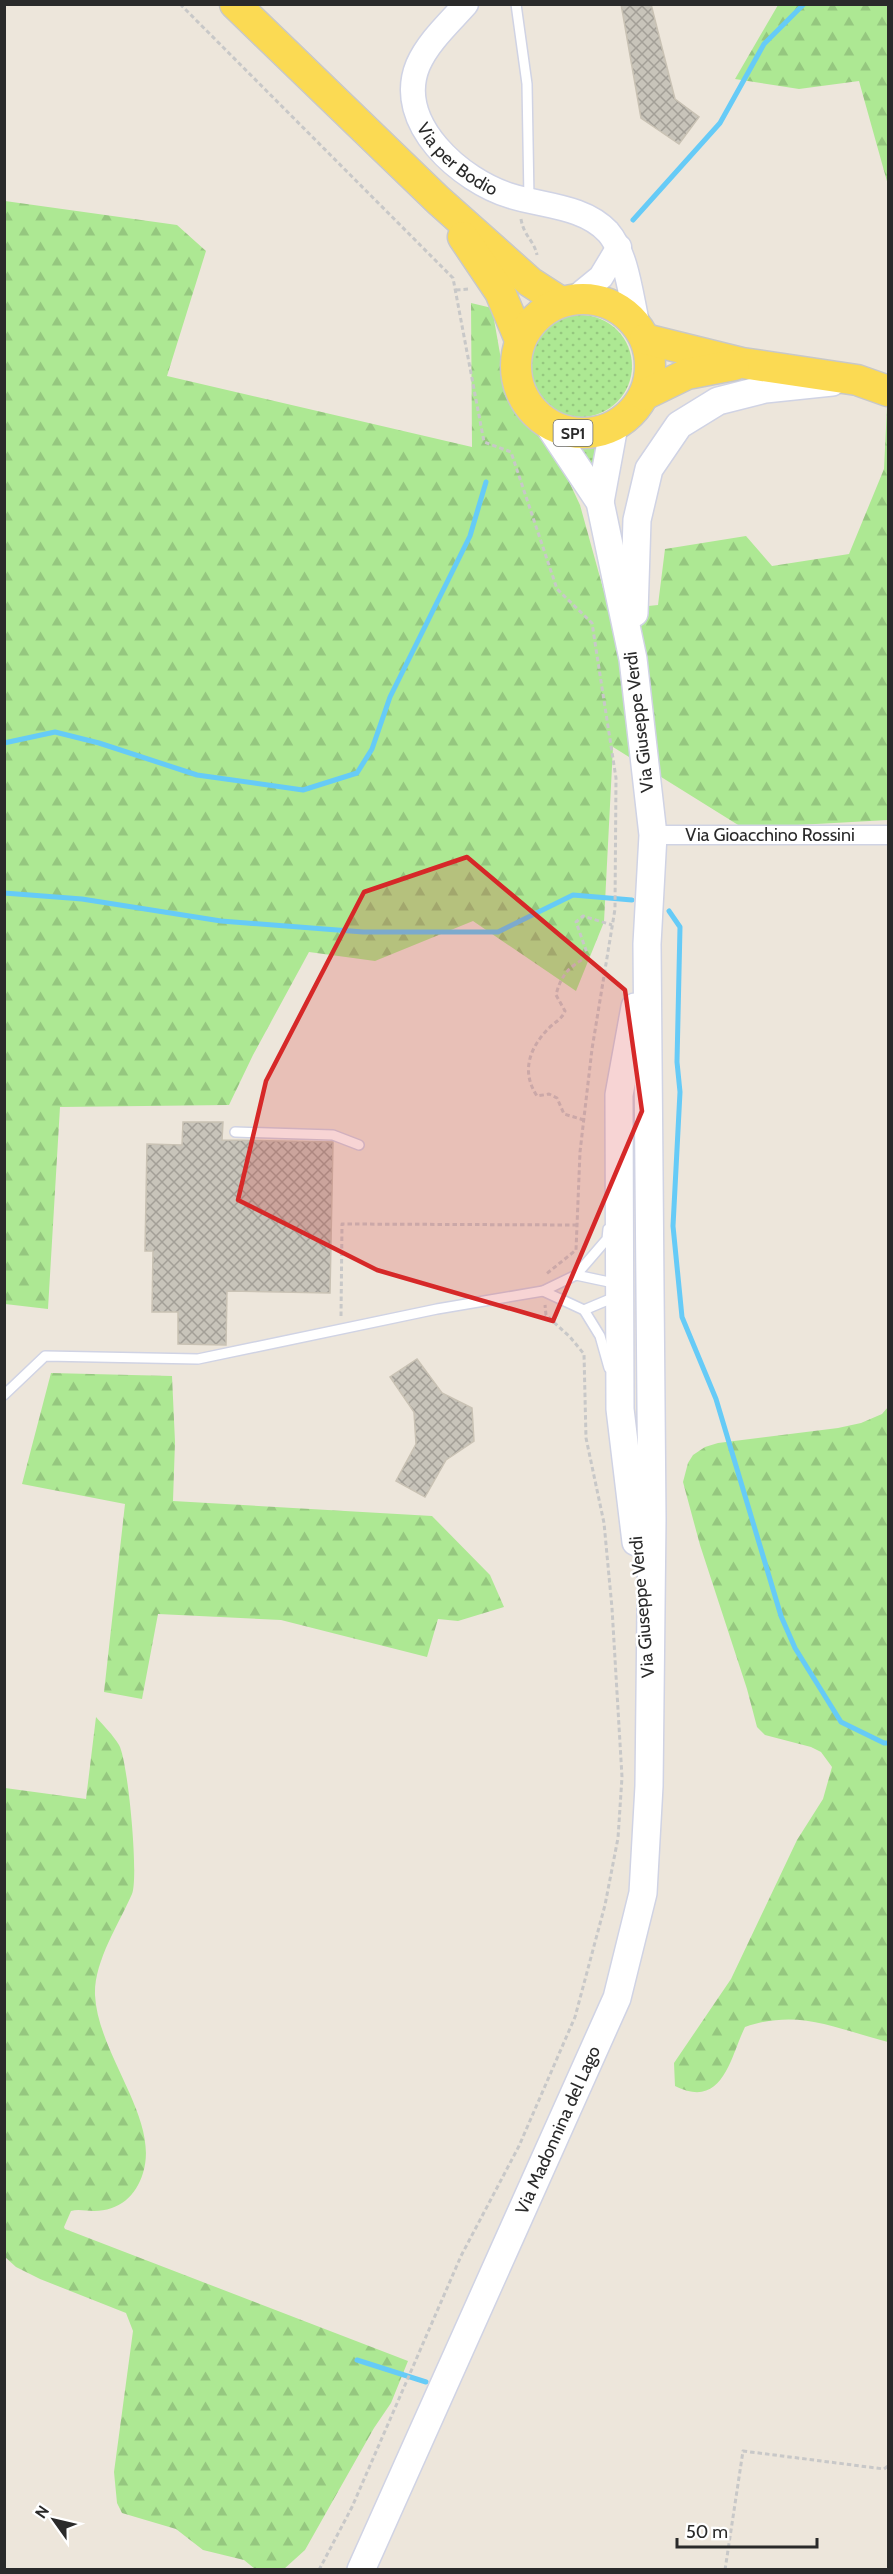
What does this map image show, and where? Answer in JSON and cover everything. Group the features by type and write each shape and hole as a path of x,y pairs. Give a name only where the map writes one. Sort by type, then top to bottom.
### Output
{"main road":[{"name":"SP1","path":"235,4 438,200 530,282 567,300"},
{"name":"SP1","path":"438,200 500,292 520,340"},
{"name":"SP1","path":"592,299 610,304 626,313 642,333 650,358 650,377 644,395 631,413 614,426 592,433 570,432 548,424 533,412 522,397 516,378 515,359 520,340 530,324 544,311 567,300 592,299"},
{"name":"SP1","path":"642,333 742,363 857,380 888,391"},
{"name":"SP1","path":"644,395 687,375 742,363"},
{"path":"633,659 637,520 649,469 678,425 718,401 765,389 857,380"},
{"name":"Via Giuseppe Verdi","path":"548,424 600,502 633,659 652,835 647,944 650,1686"},
{"name":"Via Giuseppe Verdi","path":"600,502 614,426"},
{"name":"Via Giuseppe Verdi","path":"647,944 619,1095 620,1409 631,1487 650,1686"},
{"name":"Via Giuseppe Verdi","path":"621,1293 638,1271 639,1185 648,1152"},
{"name":"Via Giuseppe Verdi","path":"621,1293 636,1306 650,1414"},
{"name":"Via Madonnina del Lago","path":"362,2563 617,1998 643,1893 649,1786 650,1686"}],"street":[{"name":"Via per Bodio","path":"466,4 425,51 417,68 414,88 417,117 435,146 466,174 508,196 574,212 592,219 607,231 619,246"},
{"path":"567,300 601,278 619,246"},
{"path":"619,246 642,333"},
{"name":"Via Gioacchino Rossini","path":"652,835 888,835"}],"lane":[{"path":"516,4 527,84 529,201"},
{"path":"4,1395 45,1356 198,1359 437,1309 543,1291 576,1275 607,1239 619,1095"},
{"path":"235,1132 333,1135 359,1145"},
{"path":"576,1275 609,1282 621,1293 605,1303 584,1310"},
{"path":"543,1291 584,1310 600,1336 620,1409"}],"path":[{"path":"180,4 453,278 484,442 511,452 557,589 592,623 616,778 615,909 580,1152 576,1250 546,1273 543,1291 546,1315 570,1337 584,1354 586,1438 604,1523 615,1642 622,1777 618,1838 605,1905 575,2017 519,2146 461,2256 352,2507 319,2570"},
{"path":"529,201 521,219 524,233 534,244 538,253 537,262"},
{"path":"584,1120 564,1114 557,1098 549,1094 537,1096 528,1082 530,1055 540,1036 562,1018 565,1011 556,995 560,979 574,965 583,961 587,953 576,922 583,916 612,925"},
{"path":"323,1334 322,1321 341,1316 342,1224 578,1225"},
{"path":"725,2570 743,2451 884,2469 888,2466"}],"highlighted area":[{"path":"467,857 625,990 642,1111 553,1321 377,1270 238,1200 266,1081 364,892"}],"green space":[{"path":"778,5 888,5 888,185 859,81 799,89 735,79"},
{"path":"5,201 177,225 206,251 167,376 472,447 471,303 492,308 506,388 521,414 550,441 580,505 609,610 658,605 665,549 746,536 772,566 849,554 884,469 888,386 888,820 743,828 613,747 604,922 576,991 473,921 375,961 309,952 253,1055 229,1105 60,1107 48,1309 5,1304"},
{"path":"581,315 600,319 617,330 628,347 632,366 628,385 617,402 600,413 581,417 562,413 545,402 534,385 530,366 534,347 545,330 562,319"},
{"path":"605,441 597,484 588,460 579,445"},
{"path":"51,1373 172,1376 175,1442 173,1501 432,1516 490,1575 504,1607 458,1621 438,1619 427,1657 281,1620 158,1614 142,1699 104,1692 125,1504 22,1484"},
{"path":"888,1407 888,2042 818,2022 801,2020 765,2022 745,2027 722,2077 714,2086 704,2091 691,2092 675,2086 674,2063 731,1979 797,1840 823,1799 832,1767 821,1752 811,1747 765,1735 757,1727 747,1689 700,1545 683,1482 688,1463 693,1455 705,1447 718,1443 838,1428 861,1423 882,1414"},
{"path":"96,1717 117,1741 126,1772 133,1844 134,1884 132,1894 103,1956 95,1995 106,2041 136,2109 143,2131 146,2152 140,2181 125,2201 103,2210 71,2211 64,2227 408,2361 391,2403 374,2428 305,2550 284,2569 255,2569 244,2560 203,2550 176,2529 122,2513 117,2503 114,2472 133,2331 126,2313 40,2279 16,2267 5,2257 5,1788 86,1799"}],"building":[{"path":"621,4 651,4 675,99 699,117 679,144 641,118"},
{"path":"183,1122 223,1122 222,1140 333,1142 330,1293 227,1291 226,1345 178,1344 178,1312 152,1312 153,1251 145,1251 147,1144 182,1145"},
{"path":"417,1359 442,1393 472,1408 474,1441 446,1460 425,1497 396,1481 416,1444 414,1412 390,1377"}],"waterway":[{"path":"633,220 720,123 764,44 804,4"},
{"path":"4,743 55,732 99,743 197,775 303,790 357,773 372,749 390,697 470,536 486,482"},
{"path":"4,893 82,899 221,921 363,932 498,932 573,895 632,900"},
{"path":"669,911 680,927 677,1062 680,1092 673,1226 682,1317 716,1399 781,1616 795,1648 841,1722 888,1743"},
{"path":"357,2360 426,2382"}]}
